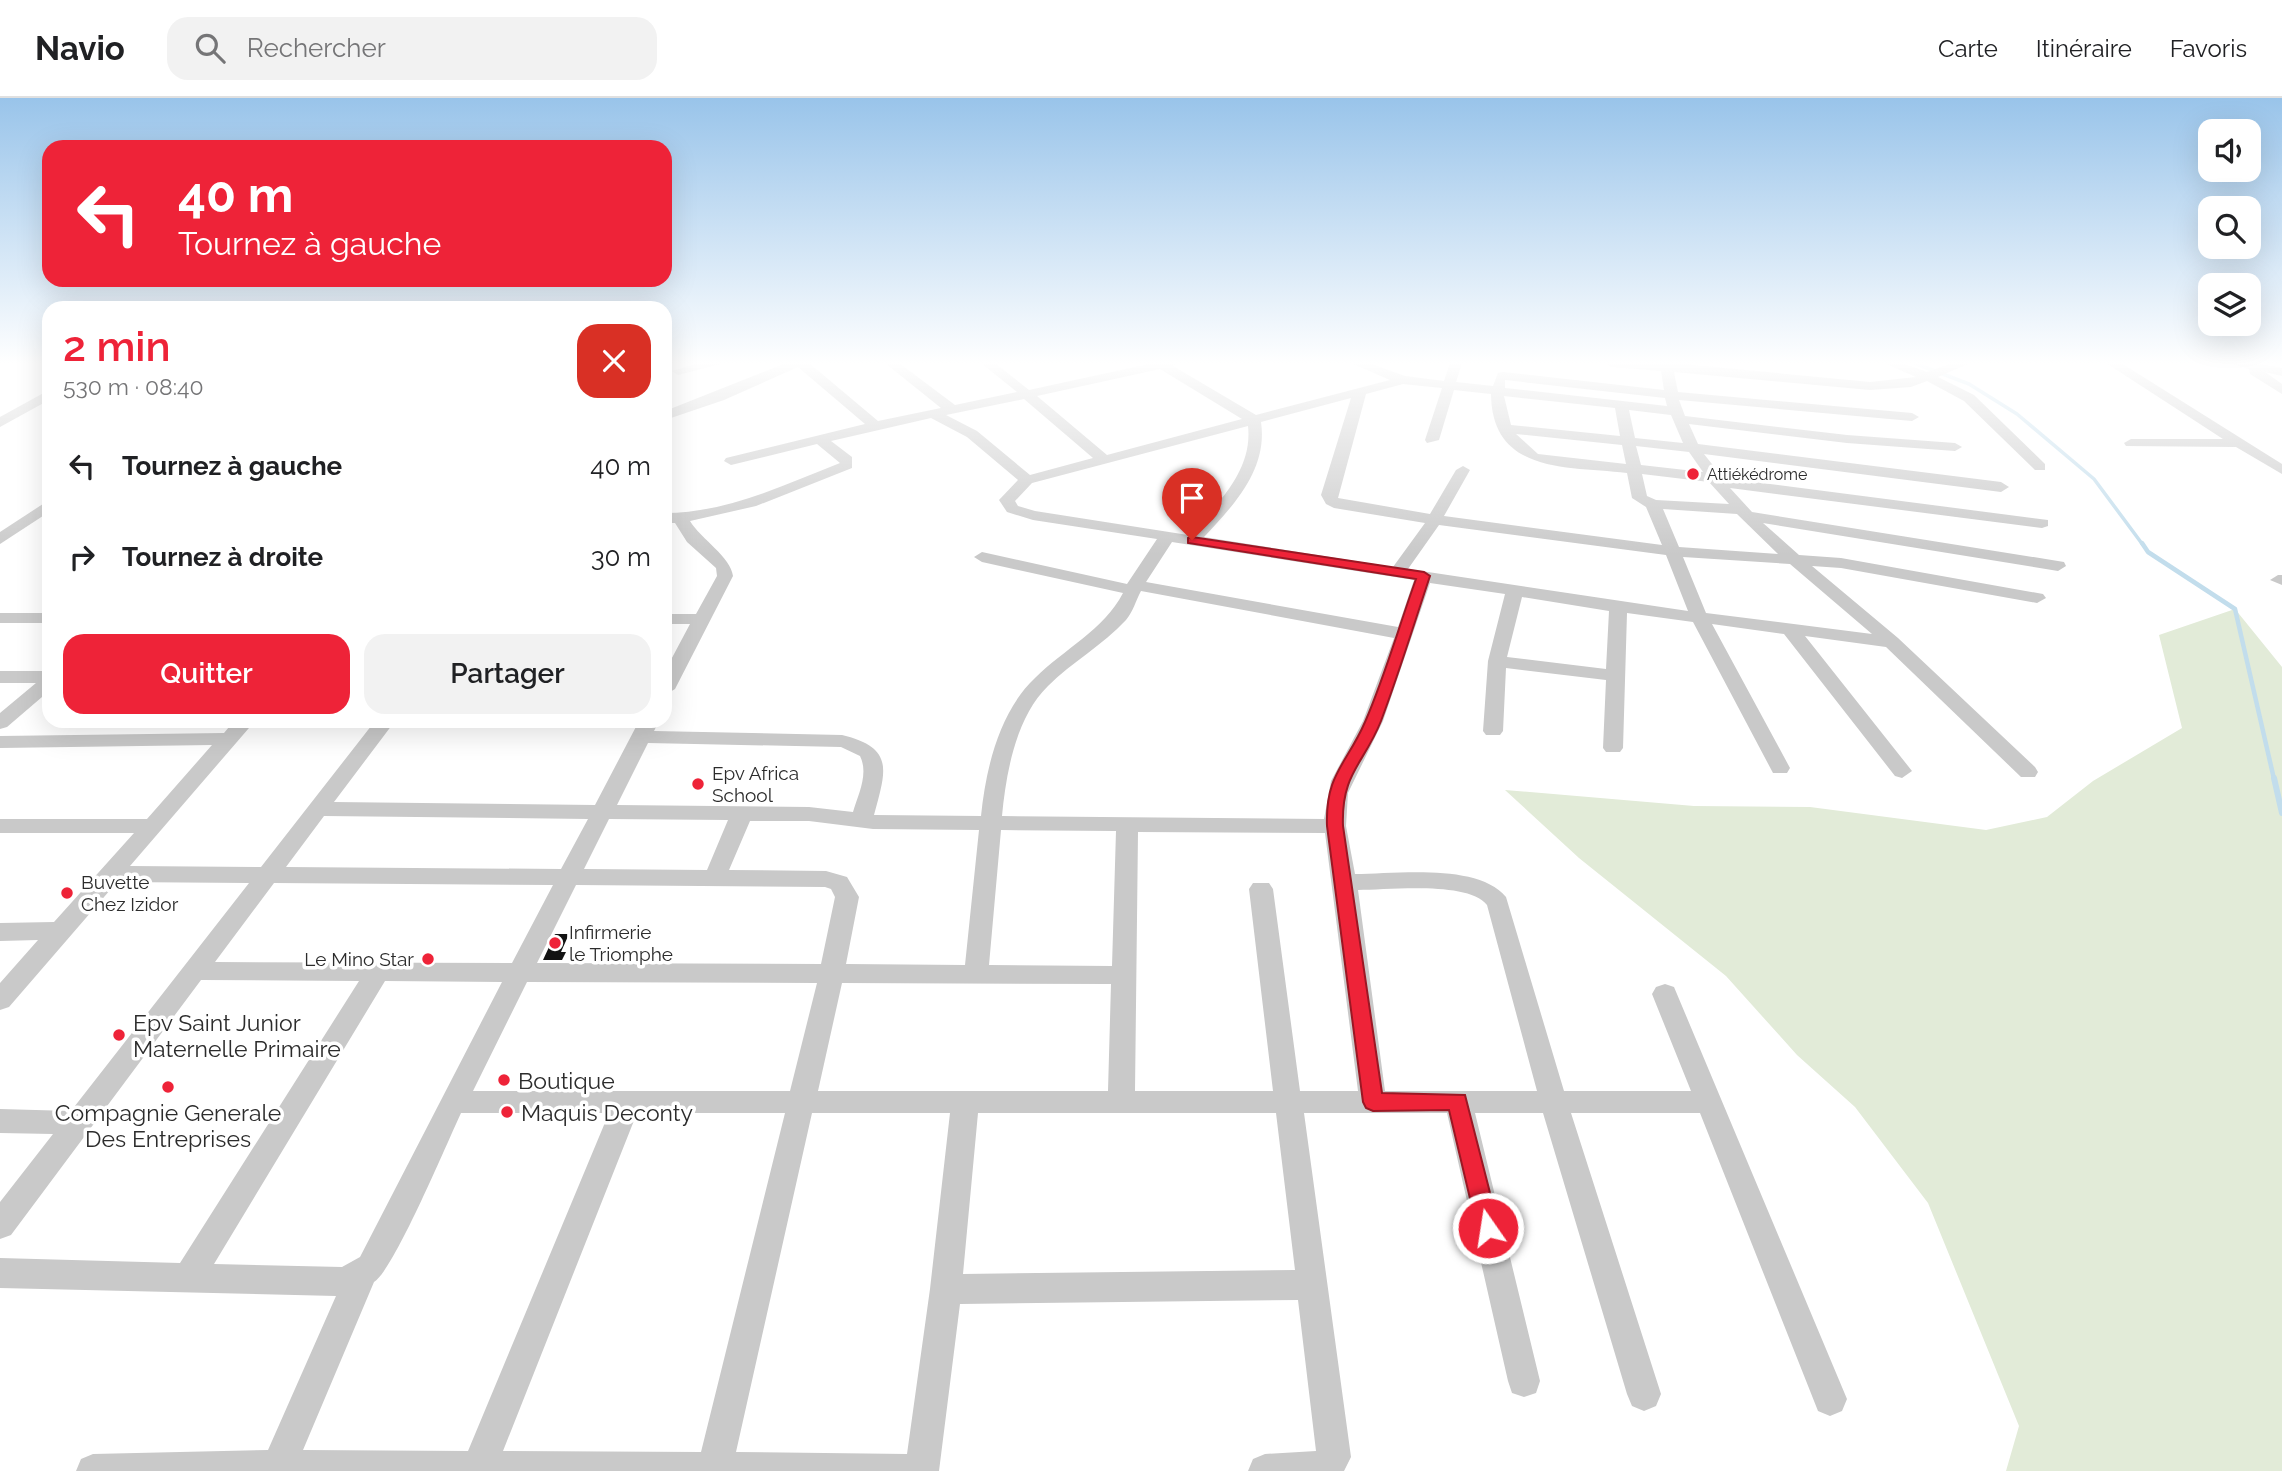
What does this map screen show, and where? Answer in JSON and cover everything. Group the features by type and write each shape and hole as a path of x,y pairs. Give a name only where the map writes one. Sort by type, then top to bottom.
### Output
{"street":[{"path":"731,461 870,427"},
{"path":"958,427 972,434 1027,480"},
{"path":"1066,427 1103,459"},
{"path":"1227,427 1027,480 1007,500 1012,509 1059,520 1166,538 1700,619 1892,642"},
{"path":"1192,540 1246,473 1258,442 1255,427"},
{"path":"1349,427 1329,498 1339,505 1672,551 1841,564 2037,598"},
{"path":"1432,440 1437,427"},
{"path":"1626,427 1637,493 1653,504 1747,513 2058,566"},
{"path":"1682,427 1693,448 1717,480 1747,513 1892,642 2028,772"},
{"path":"1762,427 1847,439 1955,446"},
{"path":"1999,427 2040,467"},
{"path":"2215,427 2282,470"},
{"path":"1506,429 1693,448 2001,487"},
{"path":"1506,429 1517,448 1535,458 2042,523"},
{"path":"672,518 751,503 847,465 847,460 820,439"},
{"path":"2131,443 2240,443"},
{"path":"1397,572 1434,519 1463,470"},
{"path":"1653,504 1700,619 1780,768"},
{"path":"0,517 41,517"},
{"path":"0,539 41,517"},
{"path":"672,518 725,571 723,581 672,670"},
{"path":"976,974 1001,757 1022,706 1057,666 1120,616 1134,587 1166,538"},
{"path":"982,557 1134,587 1404,634"},
{"path":"1373,1102 1345,882 1335,826 1334,799 1347,766 1372,723 1424,576"},
{"path":"1493,730 1497,661 1515,590"},
{"path":"1613,748 1618,607"},
{"path":"0,618 42,618"},
{"path":"672,619 699,619"},
{"path":"1792,632 1902,771"},
{"path":"1497,661 1617,676"},
{"path":"0,677 42,679"},
{"path":"0,723 42,685"},
{"path":"0,1000 238,728"},
{"path":"0,1225 195,971 265,874 380,728"},
{"path":"0,1273 346,1282 361,1276 371,1267 384,1244 453,1102 645,729 842,740 859,744 870,752 875,767 862,820"},
{"path":"0,741 228,739"},
{"path":"316,809 828,814 862,820 1335,826"},
{"path":"715,877 741,813"},
{"path":"1121,1101 1127,823"},
{"path":"0,826 154,826"},
{"path":"111,874 569,879 715,877 826,879 839,883 845,890 847,905 714,1471"},
{"path":"1345,882 1466,883 1489,892 1502,916 1553,1101 1644,1394"},
{"path":"1261,889 1286,1101 1334,1457 1323,1468 1265,1471"},
{"path":"0,932 62,931"},
{"path":"195,971 1124,975"},
{"path":"188,1278 377,973"},
{"path":"1665,994 1830,1399"},
{"path":"1458,1101 1524,1381"},
{"path":"453,1102 1708,1102"},
{"path":"478,1469 627,1103"},
{"path":"93,1471 922,1471 946,1289 965,1103"},
{"path":"0,1121 78,1123"},
{"path":"277,1469 361,1276"},
{"path":"946,1289 1310,1285"}],"green space":[{"path":"2235,609 2282,667 2282,1471 2006,1471 2019,1426 1928,1203 1855,1107 1797,1055 1726,976 1579,858 1505,790 1694,806 1810,807 1986,830 2047,817 2093,781 2182,728 2159,635"}],"building":[{"path":"555,934 569,934 561,952 566,952 562,960 543,960"}],"waterway":[{"path":"2032,427 2094,479 2143,545"},
{"path":"2142,543 2148,552 2235,609 2274,779"},
{"path":"2274,778 2282,813"}],"place":[{"name":"Attiékédrome","path":"1693,474"},
{"name":"Epv Africa School","path":"698,784"},
{"name":"Buvette Chez Izidor","path":"67,893"},
{"name":"Infirmerie le Triomphe","path":"555,943"},
{"name":"Le Mino Star","path":"428,959"},
{"name":"Epv Saint Junior Maternelle Primaire","path":"119,1035"},
{"name":"Boutique","path":"504,1080"},
{"name":"Compagnie Generale Des Entreprises","path":"168,1087"},
{"name":"Maquis Deconty","path":"507,1112"}],"route":[{"path":"1192,540 1424,576 1372,723 1347,766 1334,799 1335,826 1345,882 1373,1102 1458,1101 1488,1228"}]}
